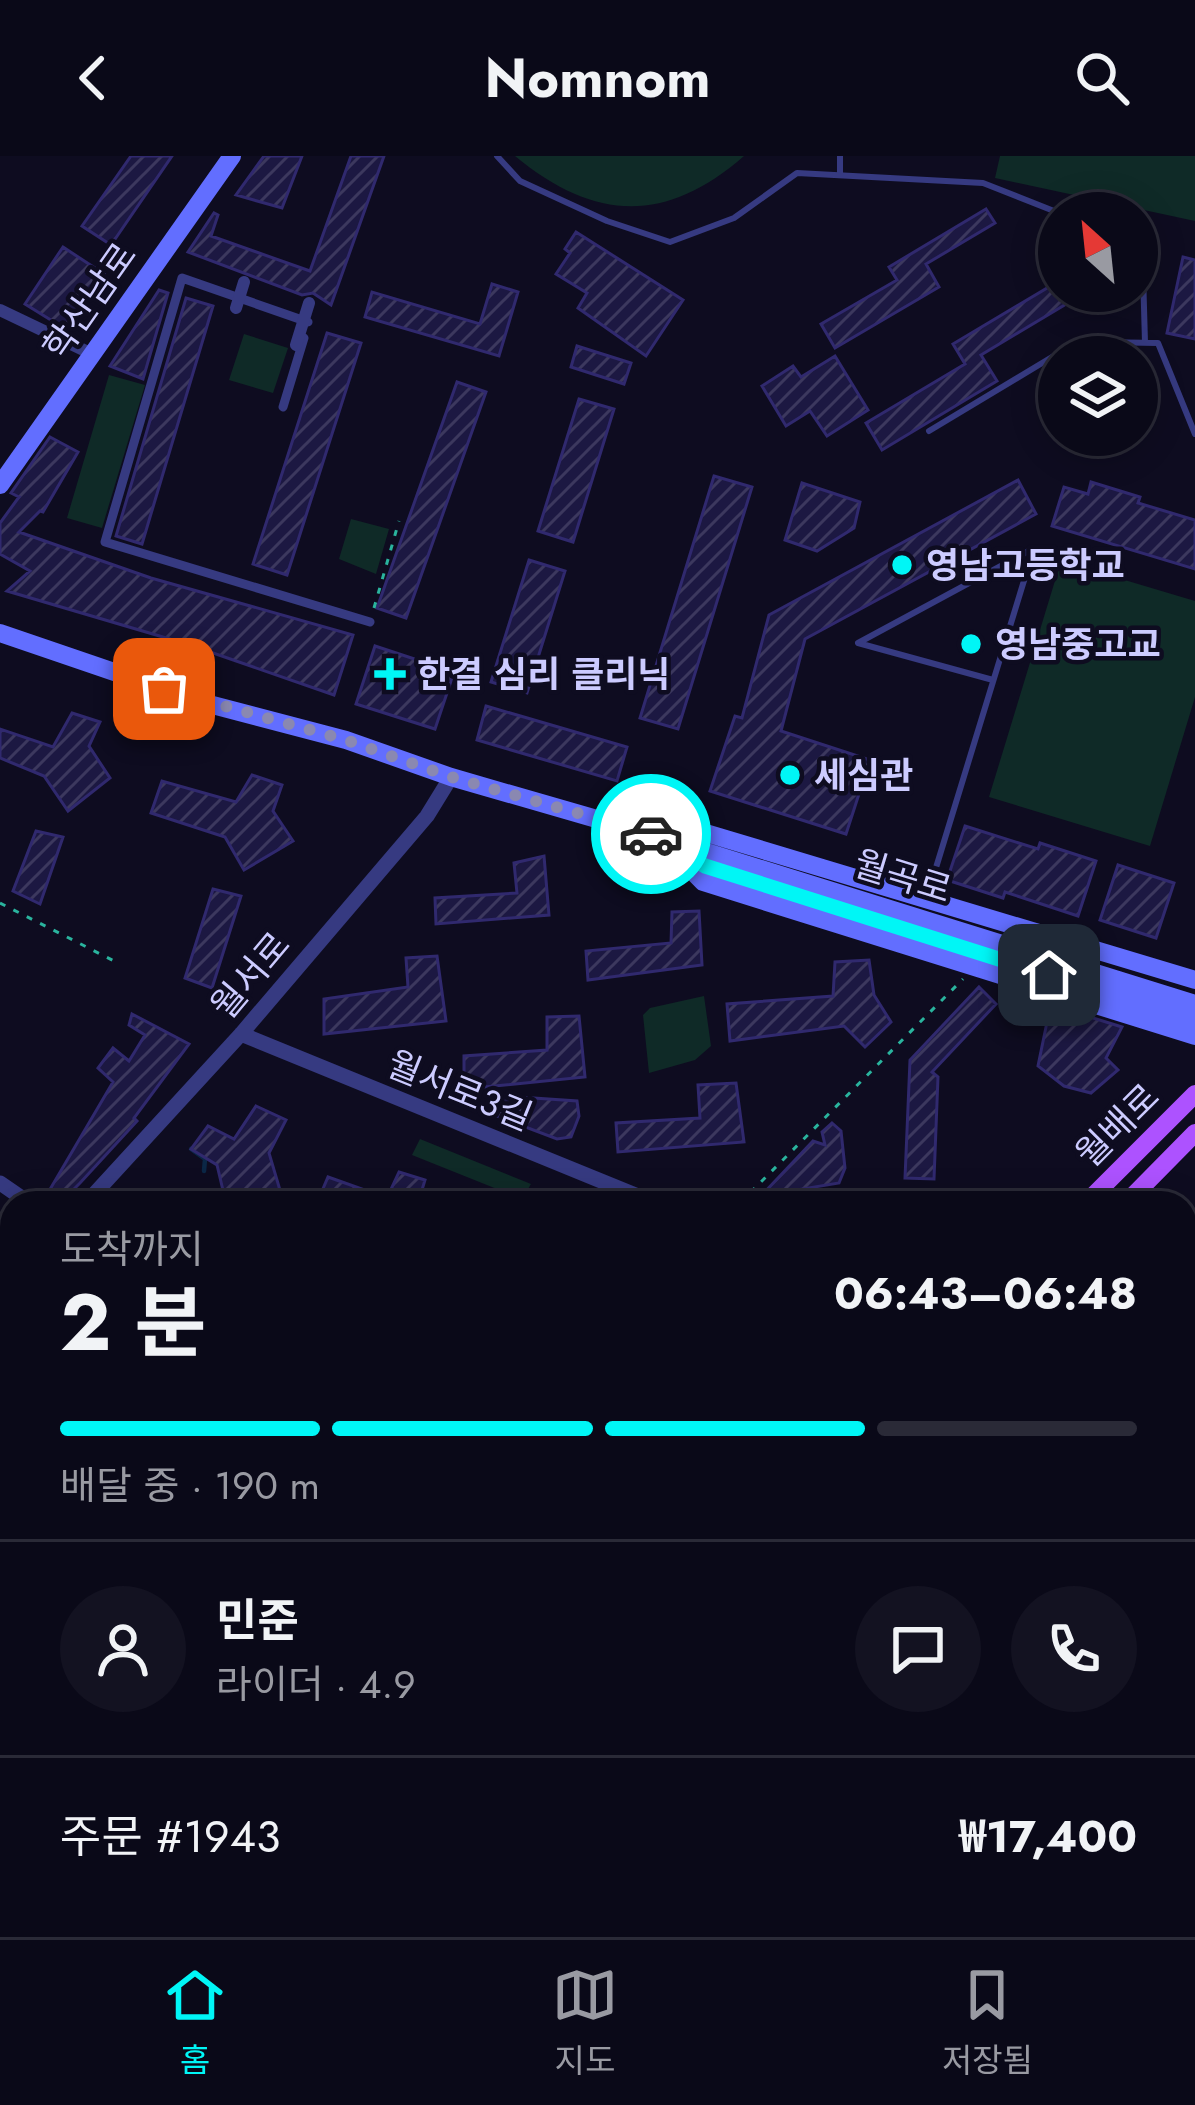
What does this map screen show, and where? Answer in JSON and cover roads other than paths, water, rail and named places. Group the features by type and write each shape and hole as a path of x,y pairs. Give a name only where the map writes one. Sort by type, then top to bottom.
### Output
{"main road":[{"name":"학산남로","path":"0,485 232,156"},
{"name":"월곡로","path":"0,633 206,703 346,740 451,777 659,837 705,866 928,919 1195,1004"},
{"path":"1195,980 928,919 686,827 659,837 703,882 1195,1036"},
{"name":"월곡로","path":"928,919 1195,1020"},
{"name":"월배로","path":"1098,1191 1195,1094"},
{"name":"월배로","path":"1138,1191 1195,1133"}],"street":[{"path":"283,407 309,322 182,278 105,542 370,622"},
{"path":"236,308 244,282"},
{"path":"296,345 309,303"},
{"path":"0,310 92,354"},
{"name":"월서로","path":"97,1191 241,1034 427,816 451,777"},
{"name":"월서로3길","path":"241,1034 626,1191"}],"lane":[{"path":"496,156 520,181 607,221 670,242 734,218 797,173 983,183 1038,205"},
{"path":"840,156 840,176"},
{"path":"1158,343 1195,434"},
{"path":"929,431 1038,365"},
{"path":"928,919 1034,548 858,644 993,680"}],"waterway":[{"path":"191,1149 205,1159 204,1171"}],"place":[{"name":"영남고등학교","path":"902,565"},
{"name":"영남중고교","path":"971,644"},
{"name":"한결 심리 클리닉","path":"390,674"},
{"name":"세심관","path":"790,775"}]}
